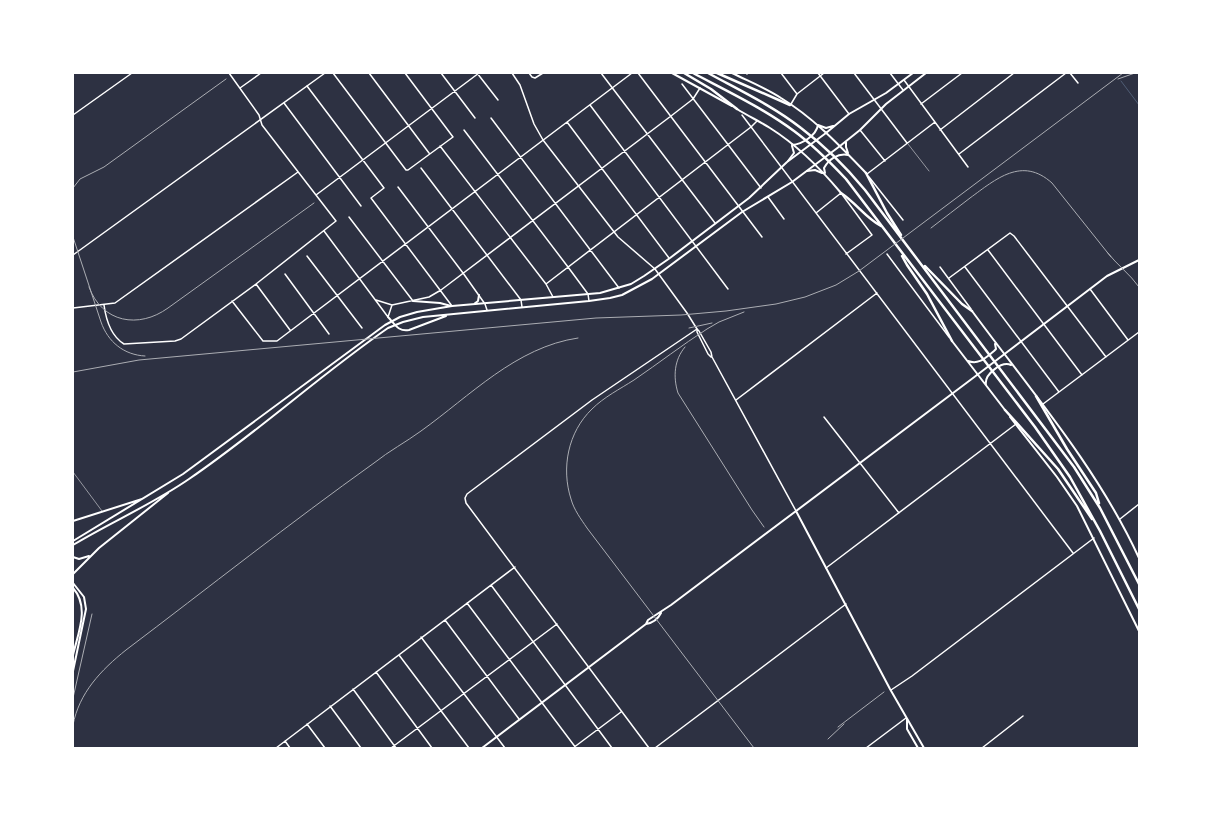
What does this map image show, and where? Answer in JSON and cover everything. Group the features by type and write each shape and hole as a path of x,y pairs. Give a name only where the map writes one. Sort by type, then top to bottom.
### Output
{"highway":[{"path":"684,73 712,89 737,109"},
{"path":"693,73 762,110 794,131 846,179 1035,427 1070,477 1100,531 1139,609"},
{"path":"708,73 800,127 837,159 865,190 1074,467 1100,508 1139,584"},
{"path":"717,73 790,105"},
{"path":"866,173 887,213 910,249"},
{"path":"841,193 850,199 875,223 882,227"},
{"path":"900,250 907,265 927,294 952,341"},
{"path":"915,255 962,304 972,311"},
{"path":"1036,396 1096,493 1100,508"},
{"path":"1005,410 1058,469 1100,531"}],"main road":[{"path":"672,73 772,129 815,165 841,193"},
{"path":"734,73 774,93 818,125 866,173"},
{"path":"74,540 149,496 198,464 376,331 400,317 417,312 452,306 600,293 631,284 655,269 738,206 761,188 787,162 849,114 875,100 913,73"},
{"path":"73,574 91,555 173,489 215,460 380,334 403,322 423,317 589,301 610,298 632,291 659,274 742,212 806,172 846,142 903,90 926,73"},
{"path":"818,125 826,128 835,126"},
{"path":"792,145 800,143 809,137 817,130 818,125"},
{"path":"846,142 847,151 850,156"},
{"path":"787,162 794,153 792,145"},
{"path":"826,176 824,168 826,165 839,155 850,156"},
{"path":"806,172 815,170 826,176"},
{"path":"482,748 566,686 646,624 650,624 660,616 661,612 1090,289 1112,274 1139,260"},
{"path":"473,305 478,301 479,295"},
{"path":"413,301 440,303 452,306"},
{"path":"972,311 1043,404 1096,480 1120,519 1139,558"},
{"path":"388,317 398,328 404,331 450,314"},
{"path":"967,361 973,363 979,362 994,351 996,346 994,340"},
{"path":"952,341 1071,497 1094,538 1139,631"},
{"path":"987,387 985,381 988,375 1004,364 1012,365"},
{"path":"73,545 173,489"},
{"path":"73,521 149,496"},
{"path":"796,511 906,718 914,727 924,748"},
{"path":"73,557 82,559 91,555"},
{"path":"73,583 84,597 86,616 73,671"},
{"path":"73,588 79,596 82,608 73,655"},
{"path":"906,718 908,729 918,748"}],"street":[{"path":"73,116 132,73"},
{"path":"104,305 107,320 112,330 124,344 129,345 180,340 256,284 336,221 262,125 259,115 229,73"},
{"path":"240,88 261,73"},
{"path":"73,255 324,73"},
{"path":"333,73 406,170 408,170 453,137 405,73"},
{"path":"369,73 430,153"},
{"path":"441,73 475,118"},
{"path":"316,195 478,73 498,100"},
{"path":"512,73 520,84 534,124 543,140 624,243 655,269 697,329 705,348 712,357 796,511"},
{"path":"529,73 535,78 543,73"},
{"path":"601,73 715,223"},
{"path":"232,301 263,341 277,341 451,208 632,73"},
{"path":"638,73 762,237"},
{"path":"781,73 797,94"},
{"path":"818,73 849,114"},
{"path":"790,105 797,94 824,73"},
{"path":"854,73 907,143"},
{"path":"890,73 903,90"},
{"path":"921,104 962,73"},
{"path":"940,130 1014,73"},
{"path":"959,154 1066,73"},
{"path":"1070,73 1078,83"},
{"path":"904,80 968,167"},
{"path":"682,84 761,188"},
{"path":"307,86 384,188 371,198 452,306"},
{"path":"376,300 392,305 429,297 441,290 693,99 700,88"},
{"path":"284,103 361,206"},
{"path":"590,105 728,289"},
{"path":"742,115 1073,553"},
{"path":"491,118 619,288"},
{"path":"546,284 757,121"},
{"path":"566,122 670,258"},
{"path":"904,220 866,173 935,122"},
{"path":"464,130 588,294 589,301"},
{"path":"860,130 884,161"},
{"path":"440,146 546,284 553,297"},
{"path":"421,168 521,300 522,307"},
{"path":"73,308 113,304 117,302 298,172"},
{"path":"398,187 479,295 487,310"},
{"path":"816,213 841,193 872,235 846,254"},
{"path":"768,196 784,219"},
{"path":"349,217 413,301"},
{"path":"324,231 388,317"},
{"path":"949,278 1010,233 1014,236 1106,357"},
{"path":"988,250 1082,375"},
{"path":"886,254 952,341"},
{"path":"307,256 362,328"},
{"path":"940,267 972,311"},
{"path":"965,267 1059,392"},
{"path":"285,274 329,334"},
{"path":"256,284 290,330"},
{"path":"1090,289 1128,340"},
{"path":"736,400 877,293"},
{"path":"388,317 392,305"},
{"path":"649,748 464,498 467,494 592,400 697,329"},
{"path":"1043,404 1139,332"},
{"path":"824,417 899,513"},
{"path":"826,568 1016,424"},
{"path":"1120,519 1139,504"},
{"path":"891,690 912,676 1094,538"},
{"path":"276,748 515,567"},
{"path":"491,585 612,748"},
{"path":"468,603 575,747 621,712"},
{"path":"654,748 846,604"},
{"path":"445,620 520,720"},
{"path":"392,748 557,624"},
{"path":"421,637 504,748"},
{"path":"399,654 469,748"},
{"path":"376,672 432,748"},
{"path":"353,689 395,747"},
{"path":"330,706 361,748"},
{"path":"982,748 1023,716"},
{"path":"866,748 906,718"},
{"path":"307,724 325,748"},
{"path":"285,741 290,748"}],"lane":[{"path":"907,143 928,171"},
{"path":"73,472 103,511"}],"waterway":[{"path":"1121,81 1139,105"}],"railway":[{"path":"73,372 139,360 596,318 681,315 726,311 776,304 805,297 836,285 859,271 1123,73"},
{"path":"1118,79 1135,73"},
{"path":"73,188 80,179 104,167 226,79"},
{"path":"931,228 999,178 1010,173 1030,171 1041,175 1052,183 1111,257"},
{"path":"89,287 95,299 112,315 122,319 134,320 145,319 157,315 314,203"},
{"path":"73,237 101,322 108,336 124,350 130,353 145,356"},
{"path":"1107,252 1139,287"},
{"path":"744,312 719,322 707,329 607,397 592,409 577,428 572,439 567,463 567,475 572,503 587,528 754,748"},
{"path":"689,328 712,323"},
{"path":"73,725 80,703 92,683 126,650 311,509 421,431 495,375 534,351 555,343 578,338"},
{"path":"685,347 679,357 675,375 678,393 764,527"},
{"path":"73,698 92,614"},
{"path":"838,727 884,692"},
{"path":"828,739 844,724"}]}
